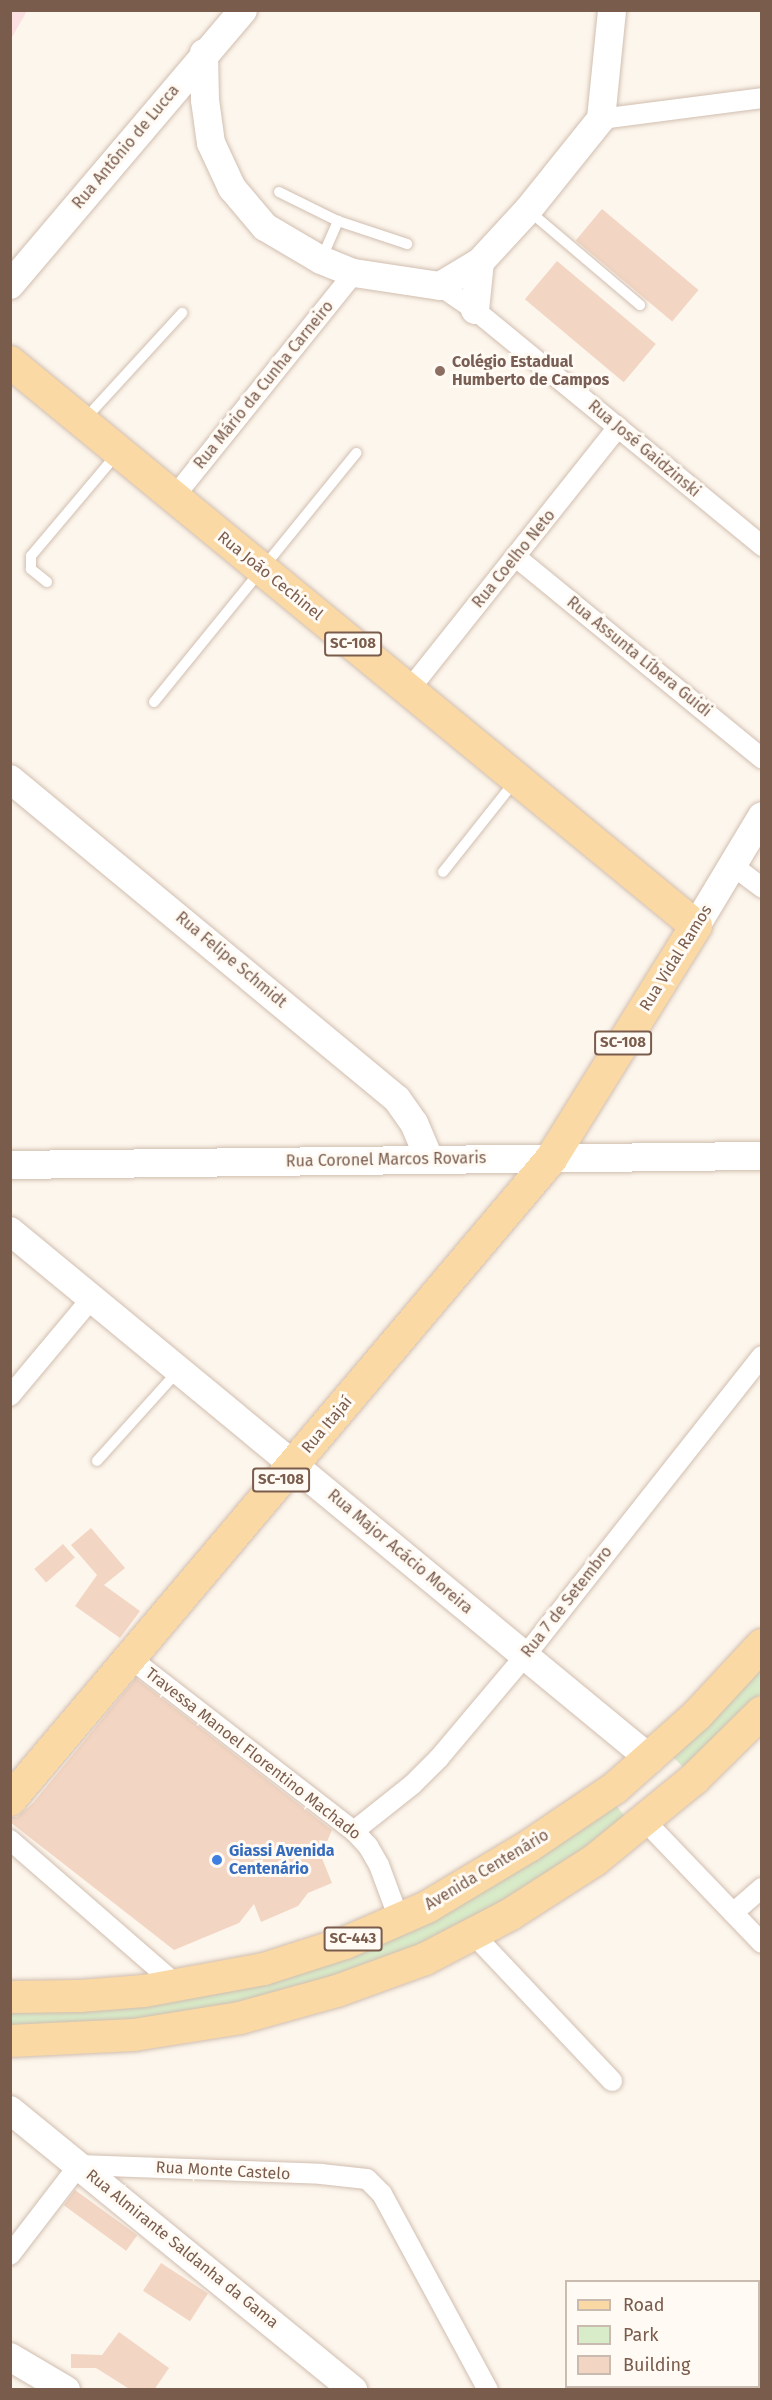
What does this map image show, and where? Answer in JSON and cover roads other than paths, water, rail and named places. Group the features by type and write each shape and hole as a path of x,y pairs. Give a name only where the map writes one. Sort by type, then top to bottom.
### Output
{"main road":[{"name":"Rua João Cechinel","path":"10,362 696,926"},
{"name":"Rua Vidal Ramos","path":"551,1159 696,926"},
{"name":"Rua Itajaí","path":"10,1800 551,1159"},
{"name":"Avenida Centenário","path":"10,1997 100,1995 177,1985 264,1969 345,1943 399,1919 457,1891 615,1788 698,1715 762,1645"},
{"path":"10,2042 134,2036 240,2018 381,1977 474,1935 550,1891 645,1821 694,1779 762,1712"},
{"path":"650,1759 667,1774 694,1779"},
{"path":"615,1788 645,1821"}],"street":[{"name":"Rua Antônio de Lucca","path":"10,285 204,53 243,10"},
{"path":"204,53 205,100 211,143 232,188 265,227 321,260 354,273 440,286 480,262 528,210 601,119 612,10"},
{"path":"601,119 762,98"},
{"path":"475,310 480,262"},
{"name":"Rua Mário da Cunha Carneiro","path":"174,497 354,273"},
{"name":"Rua José Gaidzinski","path":"440,286 475,310 762,546"},
{"name":"Rua Coelho Neto","path":"409,690 618,427"},
{"name":"Rua Assunta Líbera Guidi","path":"516,557 762,758"},
{"name":"Rua Felipe Schmidt","path":"10,779 390,1093 407,1111 429,1159"},
{"name":"Rua Vidal Ramos","path":"696,926 762,816"},
{"path":"732,865 762,888"},
{"name":"Rua Coronel Marcos Rovaris","path":"10,1165 762,1156"},
{"name":"Rua Major Acácio Moreira","path":"10,1231 650,1759"},
{"path":"10,1396 92,1298"},
{"name":"Rua 7 de Setembro","path":"354,1831 413,1784 439,1758 525,1656 762,1356"},
{"name":"Travessa Manoel Florentino Machado","path":"130,1659 354,1831 369,1846 379,1865 399,1919"},
{"path":"645,1821 762,1943"},
{"path":"10,1840 177,1985"},
{"path":"733,1913 762,1888"},
{"path":"474,1935 612,2081"},
{"name":"Rua Almirante Saldanha da Gama","path":"10,2110 353,2390"},
{"path":"10,2256 79,2165"},
{"name":"Rua Monte Castelo","path":"79,2165 321,2174 367,2179 382,2194 488,2390"},
{"path":"10,2357 66,2390"}],"lane":[{"path":"279,192 338,220 407,244"},
{"path":"528,210 640,305"},
{"path":"321,260 338,220"},
{"path":"83,422 182,313"},
{"path":"47,582 31,569 31,556 119,451"},
{"path":"154,702 356,453"},
{"path":"443,872 517,778"},
{"path":"97,1461 179,1370"}],"place":[{"name":"Colégio Estadual Humberto de Campos","path":"440,371"},
{"name":"Giassi Avenida Centenário","path":"217,1860"}]}
